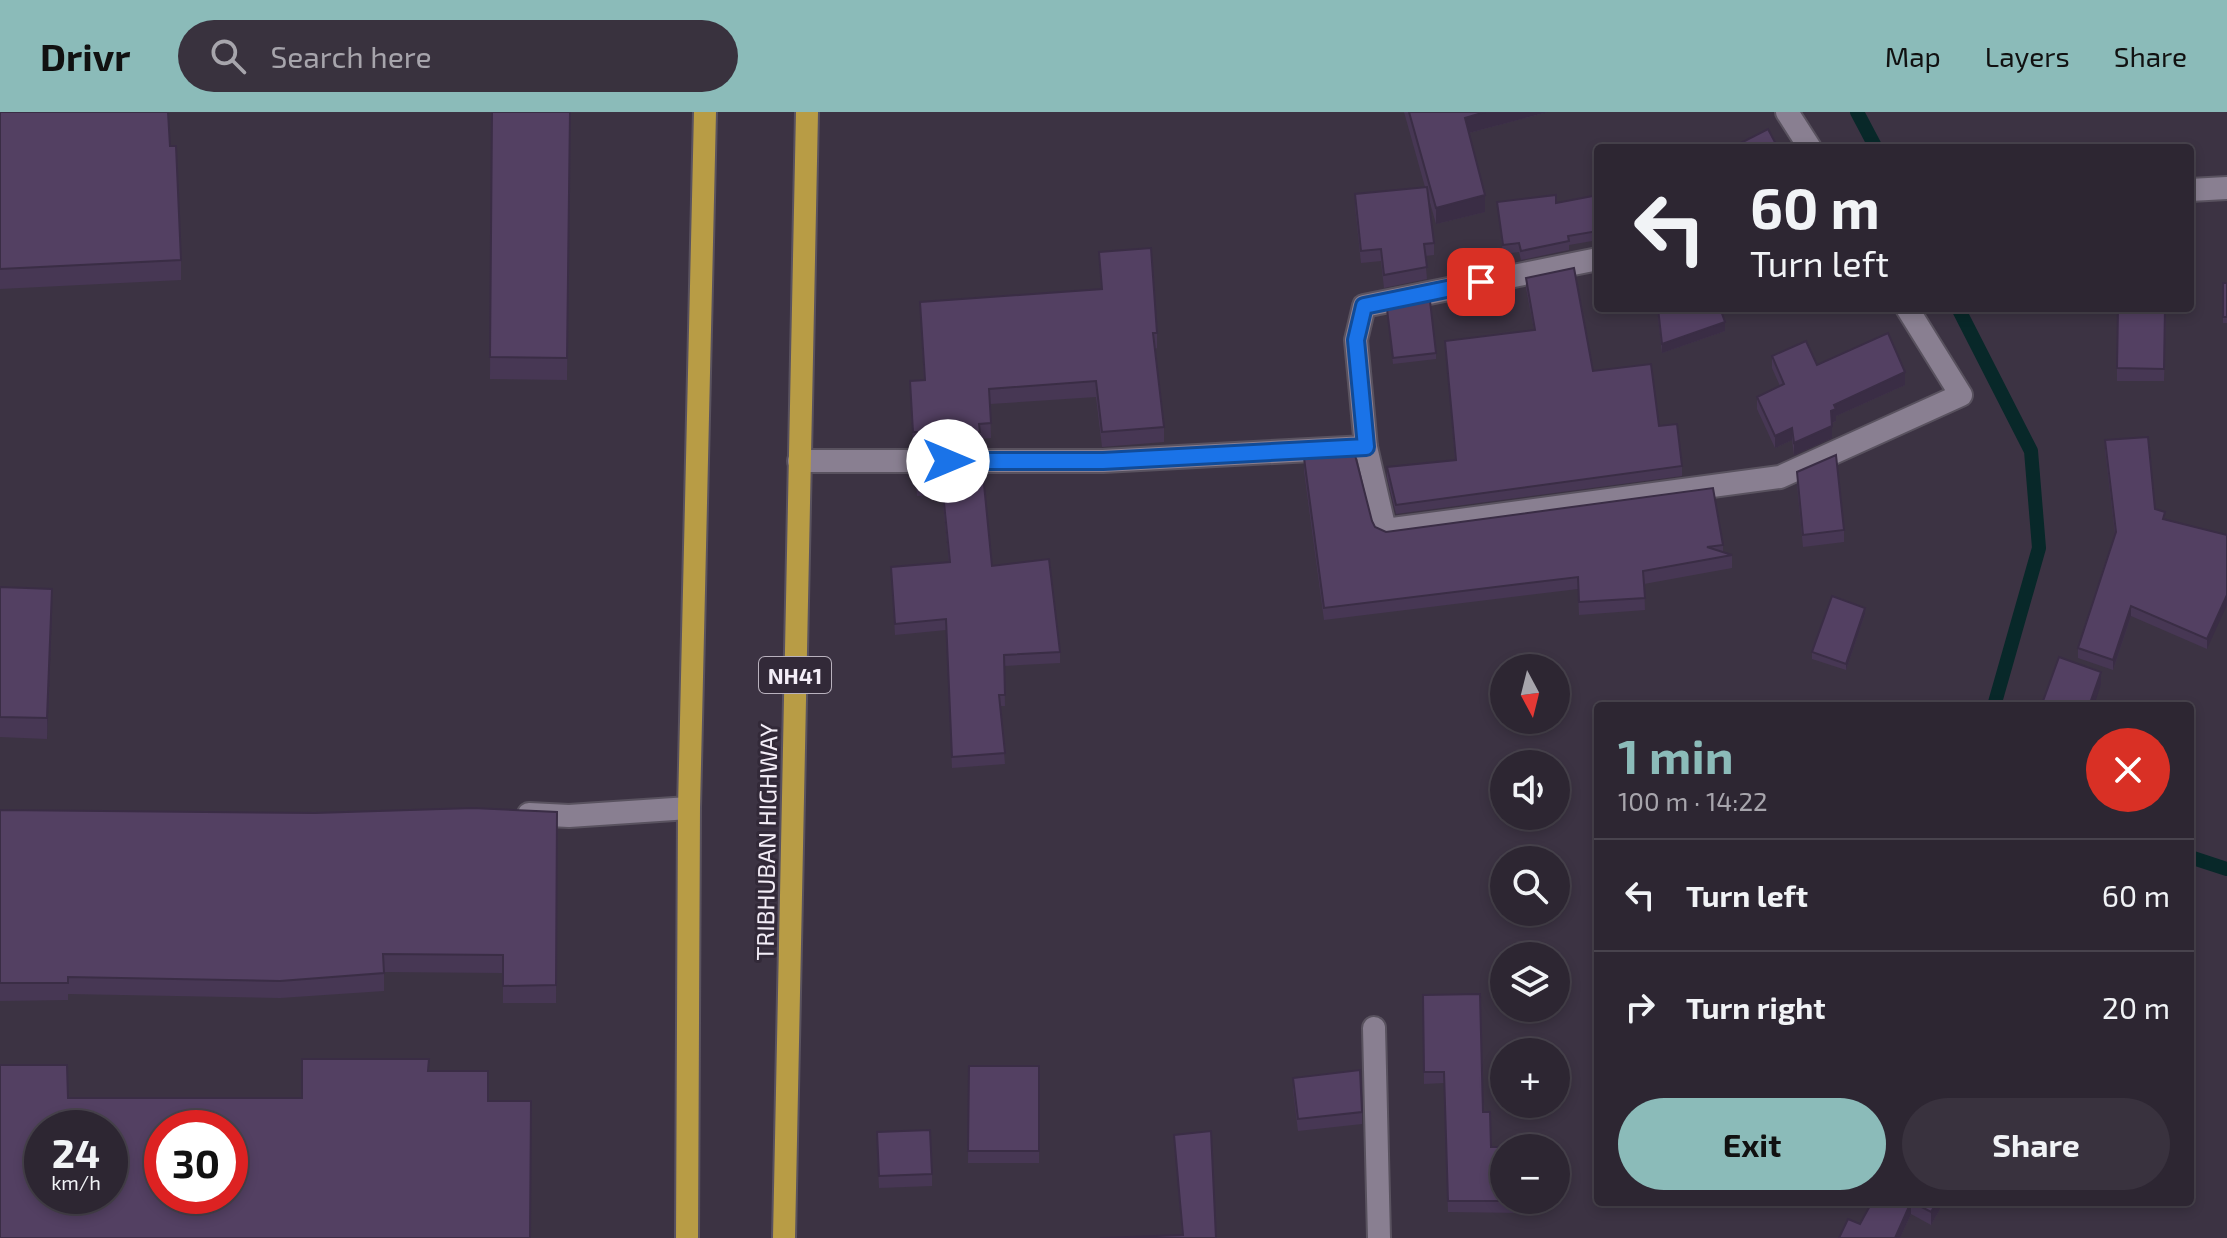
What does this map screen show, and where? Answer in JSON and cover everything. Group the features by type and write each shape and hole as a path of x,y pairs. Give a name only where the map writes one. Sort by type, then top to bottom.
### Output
{"highway":[{"path":"687,1238 689,808 705,112"},
{"name":"TRIBHUBAN HIGHWAY","path":"784,1238 807,112"}],"street":[{"path":"1787,112 1807,144"},
{"path":"2194,190 2227,188"},
{"path":"1594,260 1364,306 1356,340 1366,447 1385,530 1780,477 1961,395 1909,312"},
{"path":"799,461 1103,461 1366,447"},
{"path":"505,813 569,816 689,808"},
{"path":"1374,1028 1379,1238"}],"building":[{"path":"0,112 168,112 170,146 176,146 181,260 0,269"},
{"path":"492,112 570,112 567,358 490,357"},
{"path":"1409,112 1485,112 1465,118 1485,195 1436,208"},
{"path":"1768,129 1776,144 1739,144"},
{"path":"1427,187 1434,243 1424,244 1427,267 1384,275 1381,249 1361,251 1355,194"},
{"path":"1556,195 1556,203 1594,196 1594,232 1568,236 1569,241 1521,251 1519,243 1503,245 1497,202"},
{"path":"1151,248 1157,333 1153,333 1164,427 1102,432 1096,381 989,389 991,423 979,424 980,432 913,432 910,381 925,380 920,302 1102,289 1099,252"},
{"path":"1574,268 1593,371 1651,364 1659,426 1677,424 1682,466 1396,505 1387,467 1456,460 1445,341 1535,330 1526,278"},
{"path":"2223,283 2227,283 2227,317 2223,317"},
{"path":"1430,301 1436,353 1393,358 1387,309"},
{"path":"1658,312 1721,312 1725,322 1662,344"},
{"path":"2118,312 2165,312 2164,369 2117,368"},
{"path":"1888,333 1905,372 1834,405 1836,409 1831,411 1832,426 1794,443 1792,428 1775,436 1757,397 1784,384 1772,356 1806,341 1817,365"},
{"path":"2148,437 2155,509 2165,512 2163,519 2227,535 2227,595 2207,639 2131,606 2113,660 2078,648 2116,532 2105,440"},
{"path":"1354,451 1372,521 1375,527 1386,532 1713,488 1723,545 1707,547 1732,555 1643,571 1645,598 1579,602 1578,577 1324,608 1304,458"},
{"path":"1836,455 1844,530 1803,535 1797,472"},
{"path":"915,464 982,464 992,566 1049,559 1060,652 1004,655 1005,695 999,695 1005,753 952,757 946,619 895,624 891,567 950,562 942,483 917,485"},
{"path":"0,587 52,589 47,718 0,717"},
{"path":"1832,596 1865,608 1846,664 1812,652"},
{"path":"2059,657 2101,672 2090,702 2043,702"},
{"path":"473,808 557,812 556,985 503,986 503,955 383,954 384,973 280,981 68,977 68,983 0,983 0,810 315,813"},
{"path":"1480,994 1483,1112 1490,1112 1490,1201 1448,1201 1444,1072 1424,1072 1423,995"},
{"path":"302,1059 429,1059 428,1071 488,1071 488,1101 531,1101 530,1238 0,1238 0,1065 67,1065 68,1098 302,1098"},
{"path":"969,1066 1039,1066 1039,1151 968,1151"},
{"path":"1360,1070 1362,1112 1298,1119 1293,1078"},
{"path":"930,1130 932,1174 879,1176 877,1132"},
{"path":"1211,1131 1216,1238 1100,1238 1183,1235 1174,1135"},
{"path":"1870,1206 1909,1206 1895,1238 1839,1238 1848,1219 1860,1224"},
{"path":"1920,1206 1935,1206 1931,1212"}],"waterway":[{"path":"1857,112 1874,144"},
{"path":"1960,312 2031,451 2039,548 1995,702"},
{"path":"2194,858 2227,869"}],"route":[{"path":"948,461 1103,461 1366,447 1356,340 1364,306 1481,282"}]}
